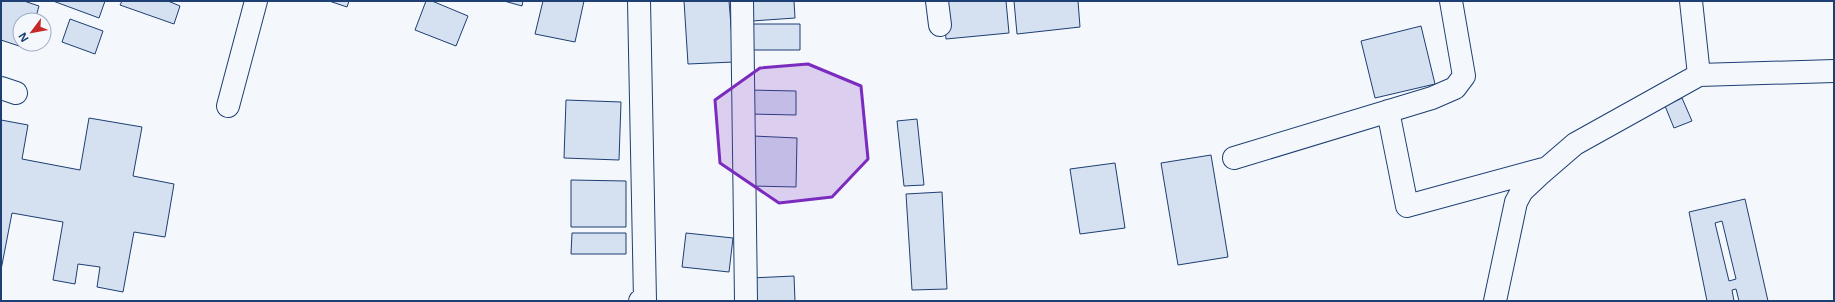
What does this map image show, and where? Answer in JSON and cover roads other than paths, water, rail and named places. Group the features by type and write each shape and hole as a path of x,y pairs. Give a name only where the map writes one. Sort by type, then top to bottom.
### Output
{"street":[{"path":"228,106 256,1"},
{"path":"639,1 645,300 640,301"},
{"path":"742,1 746,301"},
{"path":"937,1 940,25"},
{"path":"1234,158 1432,98 1455,88 1464,76 1451,1"},
{"path":"1691,1 1699,75"},
{"path":"1494,301 1516,202 1522,191 1576,144 1699,75 1834,71"},
{"path":"1388,111 1407,206 1547,168"}]}
